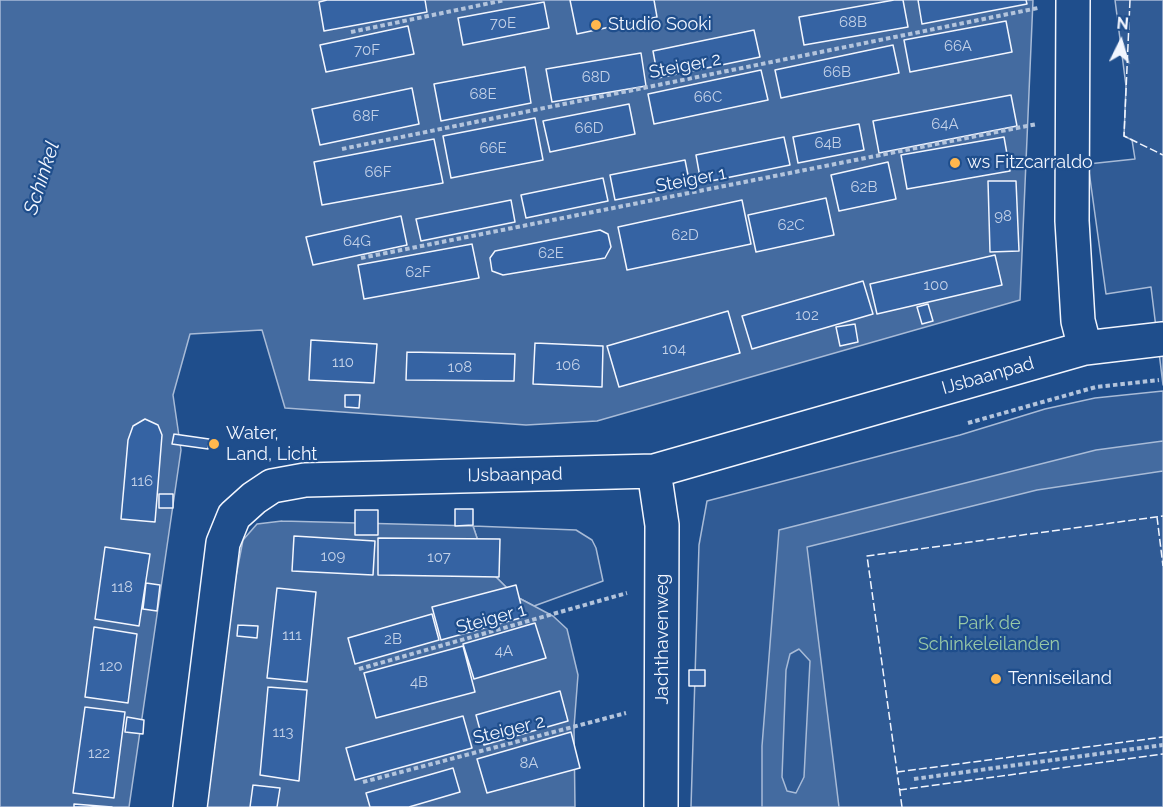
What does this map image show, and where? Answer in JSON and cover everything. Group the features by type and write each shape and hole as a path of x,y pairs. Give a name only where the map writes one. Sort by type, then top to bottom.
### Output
{"street":[{"path":"1073,0 1072,221 1078,321 1085,348"},
{"name":"IJsbaanpad","path":"190,807 223,543 234,516 272,486 305,480 654,471 1085,348 1163,339"},
{"name":"Jachthavenweg","path":"654,471 662,525 661,807"}],"path":[{"path":"351,32 505,0"},
{"name":"Steiger 2","path":"342,149 1032,10"},
{"name":"Steiger 1","path":"361,258 1026,128"},
{"name":"Steiger 1","path":"359,669 553,616 663,582"},
{"name":"Steiger 2","path":"363,782 662,702"},
{"path":"914,779 1163,745"}],"shaded area":[{"path":"1115,0 1163,0 1163,385 1151,287 1106,294 1088,164 1135,159 1132,140 1124,136 1126,86"},
{"name":"Park de Schinkeleilanden","path":"1163,391 1163,807 691,807 699,545 707,501 960,435 1045,409 1095,398"},
{"path":"473,526 576,530 592,540 603,581 534,606 515,596 494,575 482,553"}],"water":[{"name":"Schinkel","path":"0,0 1033,0 1020,300 597,421 526,425 285,408 262,330 190,334 173,395 181,450 129,807 0,807"},
{"path":"1163,441 1163,471 1037,490 807,547 839,807 762,807 762,746 779,530 1096,450","holes":["799,649 810,661 804,777 796,793 787,791 782,777 786,670 790,654"]},
{"path":"282,521 473,526 482,553 494,575 515,596 553,616 567,629 578,675 574,727 575,807 202,807 225,633 243,540 257,524"}],"building":[{"path":"327,0 425,0 427,12 324,31 319,2"},
{"name":"Studio Sooki","path":"570,0 654,0 657,17 577,34"},
{"path":"903,0 908,27 804,45 799,17"},
{"path":"918,0 1026,0 1027,4 922,24"},
{"path":"544,2 549,28 463,45 458,18"},
{"path":"1006,21 1012,52 910,72 904,40"},
{"path":"408,26 414,54 326,72 320,45"},
{"path":"754,30 760,57 658,78 653,51"},
{"path":"893,45 899,73 781,98 775,70"},
{"path":"641,53 646,86 552,102 546,69"},
{"path":"525,67 531,103 441,121 434,84"},
{"path":"761,70 768,100 654,124 648,94"},
{"path":"412,88 419,124 320,145 312,109"},
{"path":"1011,95 1017,126 879,153 873,121"},
{"path":"629,104 635,134 550,152 543,121"},
{"path":"535,118 543,160 451,178 443,136"},
{"path":"859,124 864,150 798,163 793,137"},
{"path":"784,137 790,165 701,183 696,155"},
{"name":"ws Fitzcarraldo","path":"1004,137 1010,171 907,189 901,155"},
{"path":"434,139 443,183 322,205 314,162"},
{"path":"685,160 690,185 615,200 610,175"},
{"path":"888,162 896,199 839,211 831,175"},
{"path":"603,178 608,201 526,218 521,195"},
{"path":"988,181 1016,181 1019,251 990,252"},
{"path":"826,198 834,235 756,252 748,215"},
{"path":"511,200 515,222 421,241 416,219"},
{"path":"742,200 751,244 627,270 618,227"},
{"path":"401,216 407,245 313,265 306,237"},
{"path":"600,230 608,234 611,247 605,258 503,275 492,271 490,258 495,251"},
{"path":"472,244 479,278 364,299 358,265"},
{"path":"995,255 1002,285 877,314 870,284"},
{"path":"863,281 873,314 752,349 742,316"},
{"path":"928,304 933,321 922,324 917,307"},
{"path":"728,311 740,353 619,387 607,346"},
{"path":"855,324 858,342 840,346 836,327"},
{"path":"311,340 377,344 374,383 309,380"},
{"path":"535,343 603,346 602,387 533,384"},
{"path":"407,352 515,354 514,381 406,380"},
{"path":"345,395 360,395 359,408 345,407"},
{"path":"145,419 158,425 162,435 155,522 121,519 128,440 133,426"},
{"path":"174,434 209,439 208,449 172,444"},
{"path":"159,494 173,494 173,508 159,508"},
{"path":"455,509 473,509 473,525 455,526"},
{"path":"355,510 378,510 378,535 355,535"},
{"path":"294,536 375,541 373,575 292,571"},
{"path":"378,538 500,539 499,577 378,575"},
{"path":"105,547 150,554 139,626 95,619"},
{"path":"146,583 160,585 157,611 143,609"},
{"path":"516,585 524,617 441,640 432,607"},
{"path":"277,588 316,592 307,682 267,678"},
{"path":"432,614 439,640 355,664 348,638"},
{"path":"535,623 546,658 474,679 463,644"},
{"path":"238,625 258,626 257,638 237,636"},
{"path":"94,627 137,634 128,703 85,697"},
{"path":"463,646 475,692 376,718 364,673"},
{"path":"689,670 705,670 705,686 689,686"},
{"path":"268,687 307,690 299,781 260,775"},
{"path":"560,691 568,721 484,745 476,715"},
{"path":"85,707 125,712 114,798 73,793"},
{"path":"463,716 472,748 355,780 346,748"},
{"path":"127,717 144,720 143,734 125,732"},
{"path":"571,732 580,768 487,793 477,759"},
{"path":"453,768 460,792 409,807 370,807 366,793"},
{"path":"253,785 280,788 277,807 250,807"},
{"path":"74,804 112,807 74,807"}],"fence":[{"path":"1130,0 1124,136 1163,155"},
{"path":"902,807 867,556 1163,516"},
{"path":"1157,517 1163,566"},
{"path":"897,772 1163,737"},
{"path":"899,790 1163,754"}],"place":[{"name":"Studio Sooki","path":"596,25"},
{"name":"ws Fitzcarraldo","path":"955,163"},
{"name":"Water, Land, Licht","path":"214,444"},
{"name":"Tenniseiland","path":"996,679"}]}
